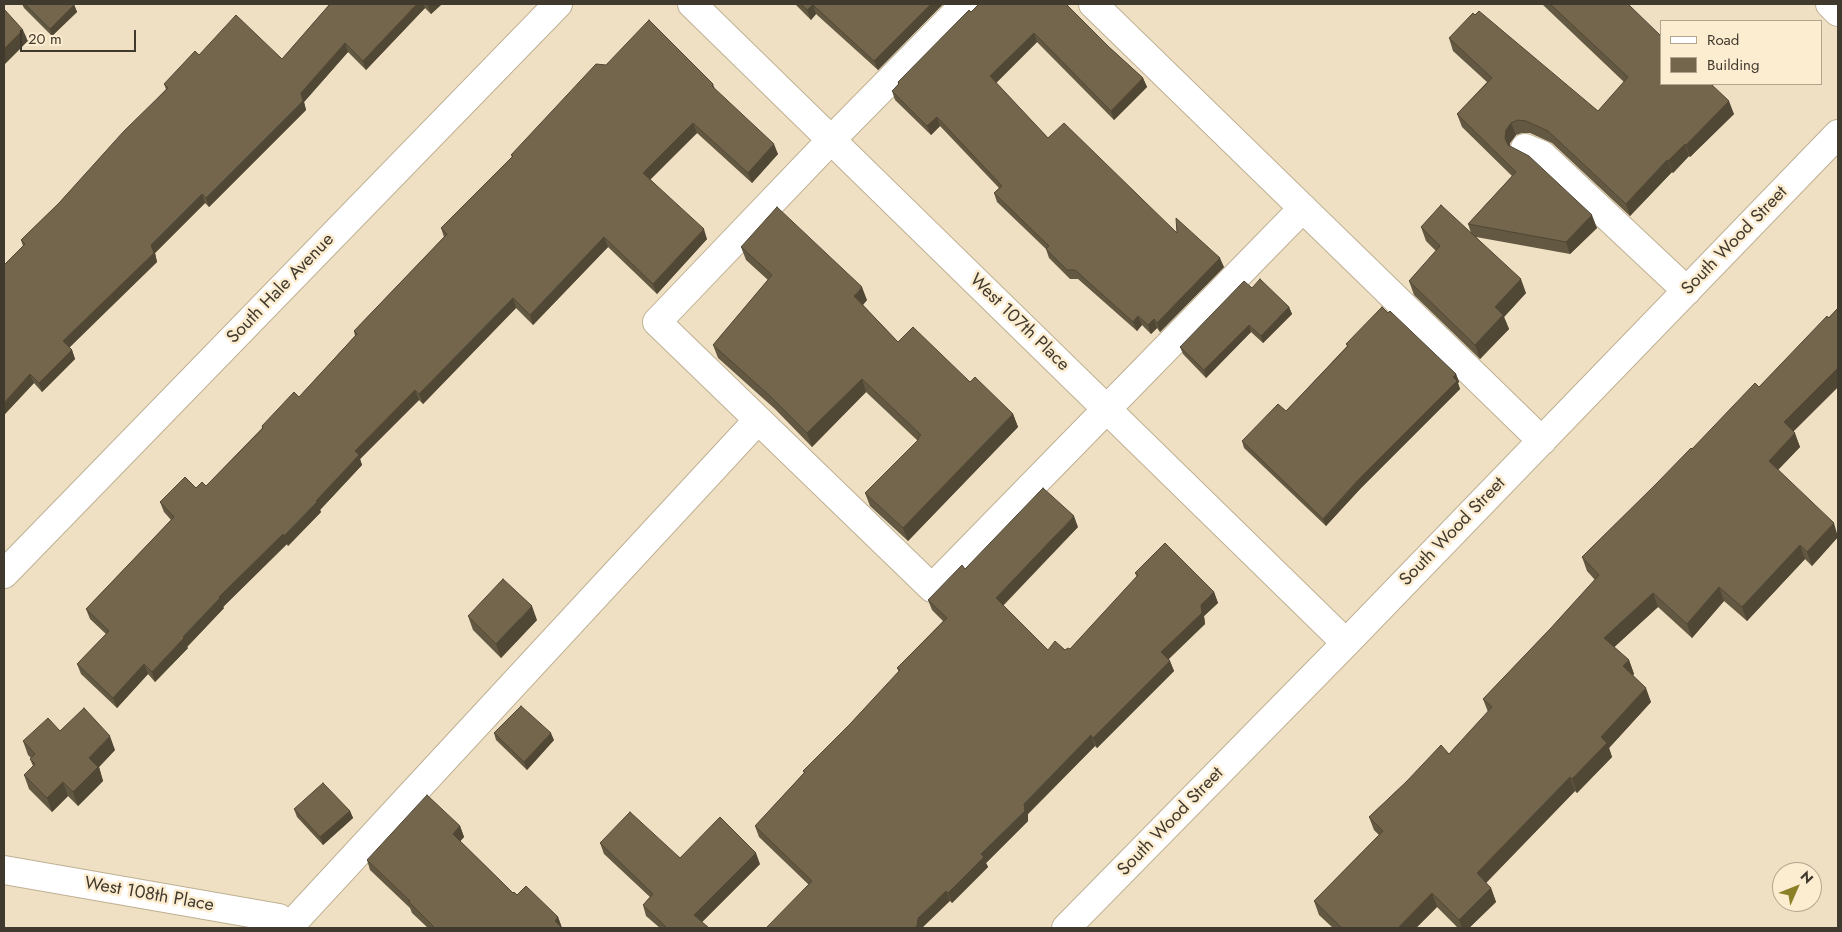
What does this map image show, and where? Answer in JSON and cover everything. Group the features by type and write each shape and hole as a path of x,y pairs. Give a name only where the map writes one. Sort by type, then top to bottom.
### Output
{"street":[{"name":"South Hale Avenue","path":"4,574 558,4"},
{"name":"West 107th Place","path":"692,4 1346,643"},
{"path":"964,4 657,322 932,588 1303,208"},
{"path":"1830,4 1838,12"},
{"path":"1104,8 1303,208 1542,441"},
{"name":"South Wood Street","path":"1066,928 1346,643 1838,134"},
{"path":"1525,148 1542,155 1687,291"},
{"path":"290,928 758,420"},
{"name":"West 108th Place","path":"4,870 279,918 290,928"}],"building":[{"path":"25,4 73,4 74,5 50,29"},
{"path":"330,4 417,4 363,61 345,43 301,93 303,101 206,198 202,194 151,245 154,253 63,341 72,350 39,383 30,374 4,403 4,265 25,244 21,240 59,203 124,131 168,88 164,84 195,51 199,55 236,15 282,59"},
{"path":"801,4 931,4 874,61 813,5 807,10"},
{"path":"979,4 1066,4 1143,78 1111,111 1034,33 990,76 1048,138 1064,123 1177,233 1176,218 1220,258 1157,323 1154,319 1148,325 1138,316 1133,322 1075,270 1067,270 1046,249 1049,246 994,193 1002,186 937,117 927,126 892,91 899,84 898,82 969,10 971,12"},
{"path":"1550,4 1628,4 1660,35 1660,85 1712,85 1729,101 1686,145 1667,160 1626,204 1548,131 1526,121 1518,120 1511,123 1506,130 1505,138 1508,145 1529,156 1592,215 1566,242 1468,224 1516,172 1457,114 1492,78 1449,38 1473,13 1475,15 1479,11 1598,111 1628,77"},
{"path":"4,9 23,30 4,49"},
{"path":"649,20 713,84 712,86 774,144 748,173 693,123 643,173 704,229 653,284 604,237 530,315 513,298 419,394 415,390 355,451 359,455 317,502 219,597 152,672 144,664 113,698 77,664 109,631 86,609 174,517 160,502 185,477 196,488 202,482 206,486 263,428 262,426 294,392 299,397 357,334 354,331 447,234 441,228 513,156 511,155 596,64 606,65"},
{"path":"1441,205 1521,279 1495,307 1503,315 1475,345 1409,281 1440,246 1421,227"},
{"path":"777,207 862,287 854,296 898,342 913,327 970,382 975,377 1013,414 903,528 865,493 921,435 862,379 807,433 770,396 713,345 772,275 741,247"},
{"path":"1260,279 1289,307 1261,336 1249,325 1204,370 1180,347 1244,281 1252,288"},
{"path":"1382,307 1388,313 1390,311 1456,374 1453,377 1457,381 1358,480 1323,519 1242,441 1278,404 1286,411"},
{"path":"1838,308 1838,368 1784,422 1795,433 1769,461 1834,523 1807,552 1800,545 1742,607 1719,587 1687,624 1653,593 1604,638 1629,660 1623,666 1646,688 1601,737 1607,743 1572,779 1570,777 1477,873 1491,888 1459,920 1432,893 1398,928 1342,928 1314,901 1383,831 1369,817 1441,745 1449,754 1492,707 1483,699 1599,575 1582,557 1692,449 1755,383 1759,387 1827,316 1829,318"},
{"path":"1043,488 1074,516 996,598 1048,650 1055,641 1065,650 1070,649 1138,575 1135,573 1165,543 1214,592 1201,605 1202,613 1161,652 1170,661 1093,738 1091,735 1024,804 1025,811 981,854 984,857 948,893 946,891 918,918 915,928 766,928 812,881 755,826 805,772 803,771 900,670 897,668 947,618 928,600 962,565 965,569"},
{"path":"503,579 532,606 496,644 468,616"},
{"path":"521,706 551,733 524,762 494,733"},
{"path":"84,708 110,736 89,758 98,767 73,792 63,782 47,798 24,775 35,764 30,759 35,754 23,741 48,718 60,731"},
{"path":"323,783 350,811 320,837 294,809"},
{"path":"427,795 460,826 453,834 513,893 517,895 526,886 558,917 555,921 562,928 435,928 367,860"},
{"path":"630,812 680,858 720,817 756,853 694,915 709,928 667,928 643,905 653,894 600,843"}]}
